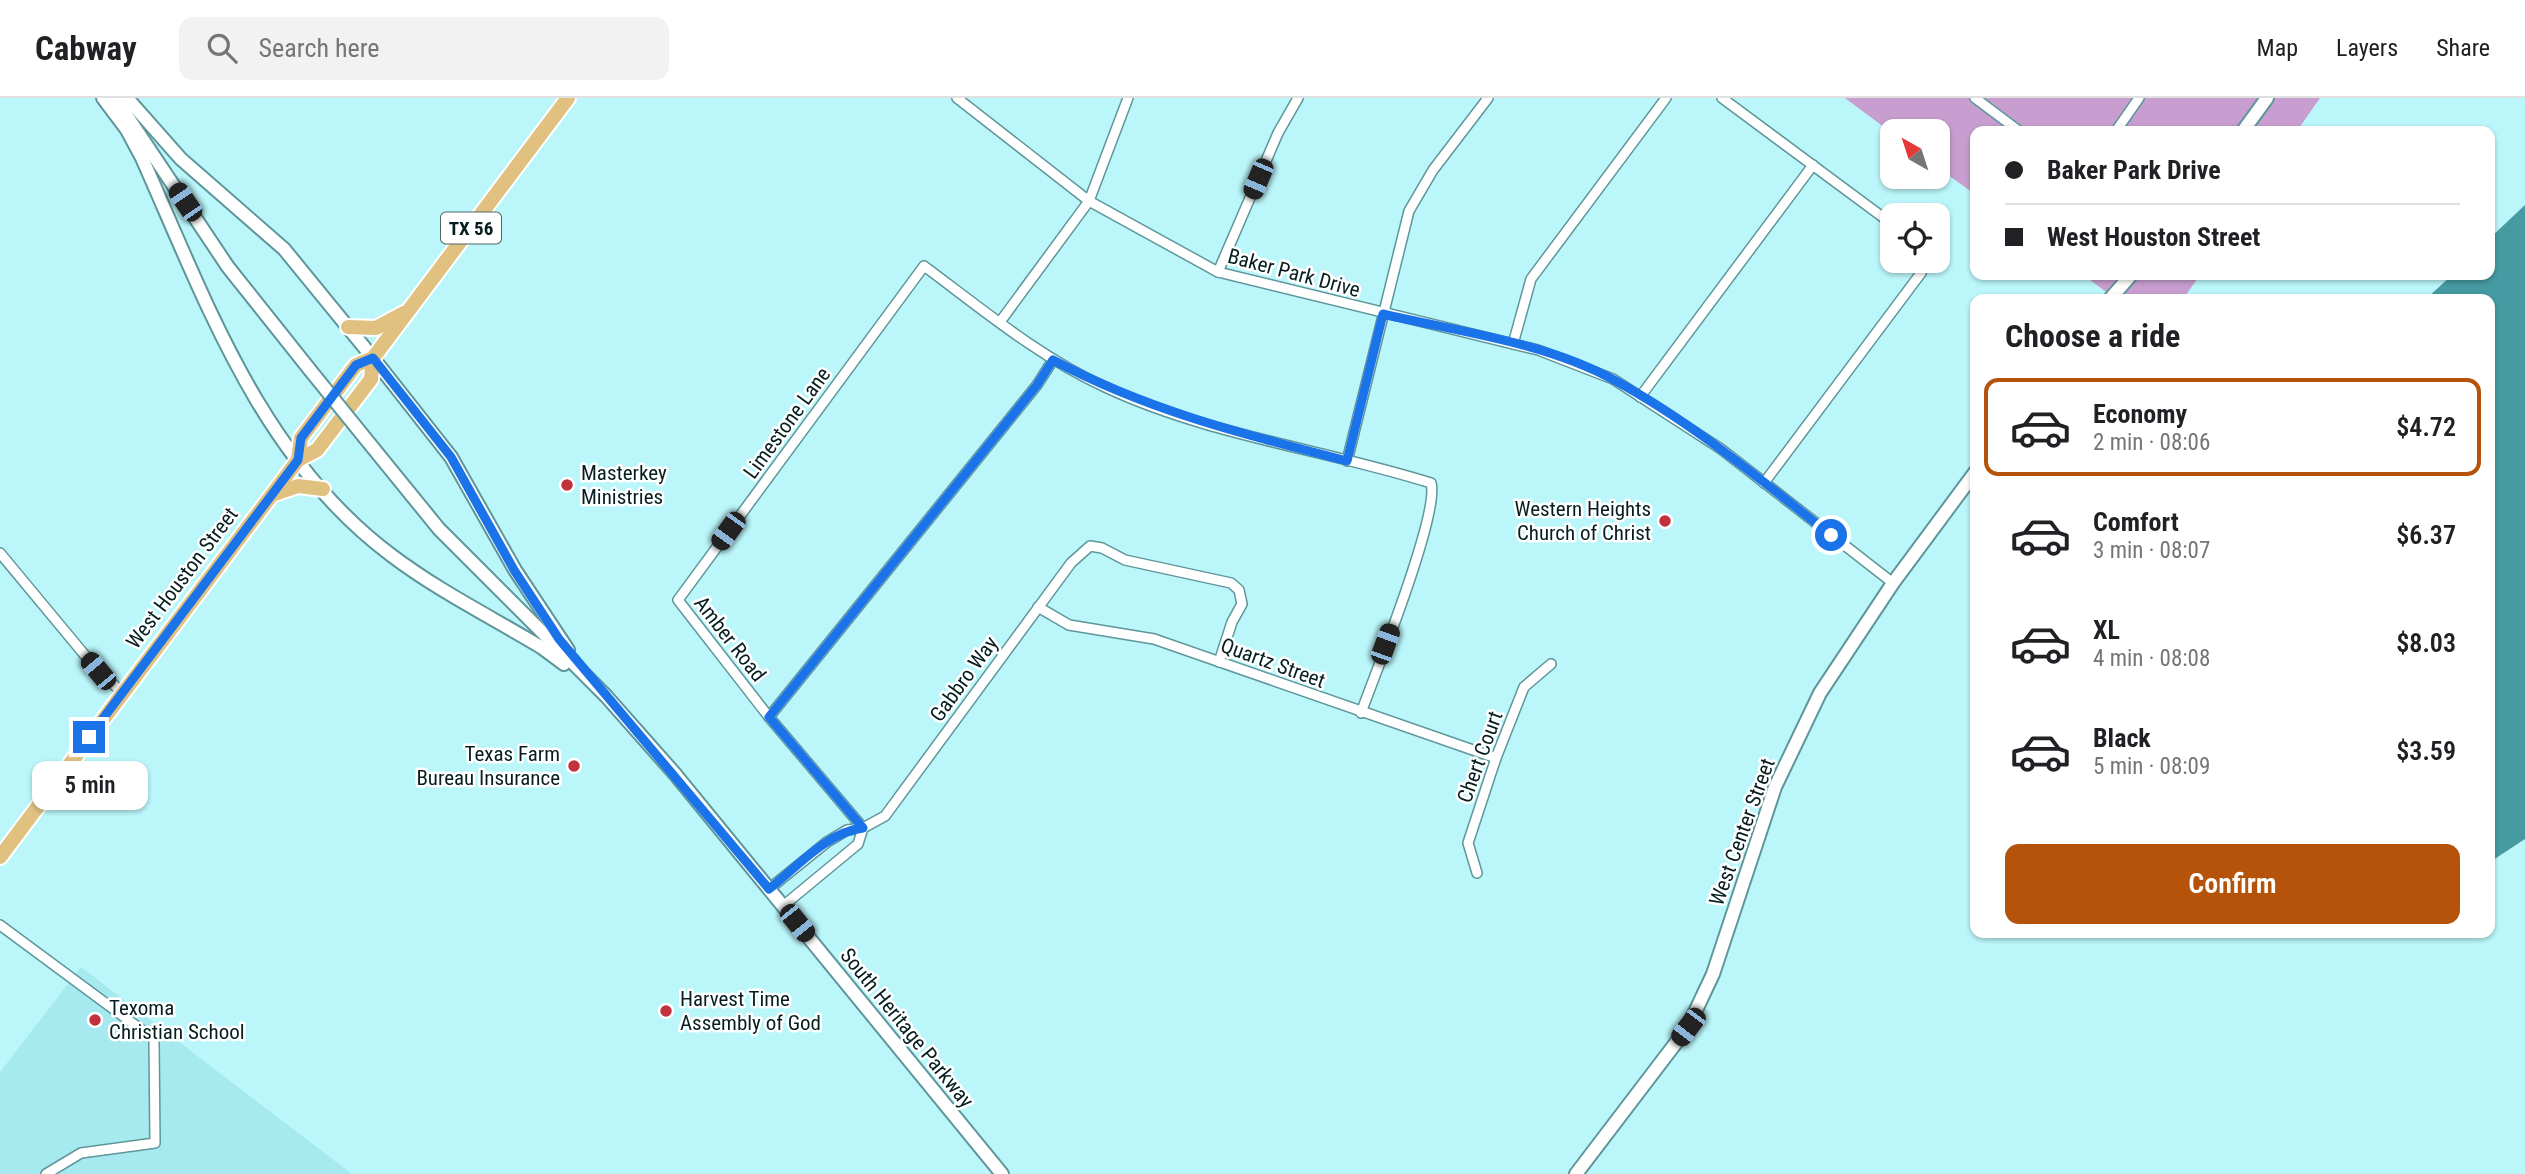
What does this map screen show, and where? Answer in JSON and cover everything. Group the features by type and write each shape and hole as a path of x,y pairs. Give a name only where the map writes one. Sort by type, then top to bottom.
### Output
{"main road":[{"path":"103,98 127,130 142,158 244,384 298,460 352,520 390,554 541,647 606,696"},
{"name":"South Heritage Parkway","path":"115,98 228,268 439,529 606,696 675,774 1002,1174"},
{"path":"127,98 181,159 284,249 373,358 451,457 537,606 559,639 606,696"},
{"name":"West Houston Street","path":"298,460 301,438 356,365 373,358 568,98"},
{"path":"2247,126 2267,98"},
{"path":"2114,294 2127,280"},
{"path":"348,327 376,328 408,311"},
{"name":"West Houston Street","path":"0,857 298,460 317,450 371,379 373,358"},
{"name":"West Center Street","path":"1576,1174 1688,1027 1713,974 1775,787 1820,693 1893,583 1970,479"},
{"path":"272,495 298,486 323,489"}],"street":[{"name":"Baker Park Drive","path":"957,98 1089,201 1218,272 1538,350 1613,379 1721,449 1893,583"},
{"path":"1128,98 1089,201 1000,322 1053,360 1105,388 1152,406 1240,433 1431,483 1434,493 1418,552 1361,713"},
{"path":"1218,272 1278,133 1298,98"},
{"path":"1347,461 1409,211 1433,170 1488,98"},
{"path":"1513,344 1531,279 1667,98"},
{"path":"1722,98 1880,215"},
{"path":"1976,98 2013,126"},
{"path":"2119,126 2139,98"},
{"path":"1640,397 1813,165"},
{"name":"Limestone Lane","path":"678,600 924,266 1000,322"},
{"path":"1764,483 1921,273"},
{"path":"769,717 1037,385 1053,360"},
{"name":"Gabbro Way","path":"769,889 827,842 847,830 863,828 885,816 1071,563 1090,547 1102,548 1125,560 1231,583 1239,590 1242,604 1232,622 1219,662"},
{"path":"0,553 98,671 122,692"},
{"name":"Amber Road","path":"678,600 769,717 863,828"},
{"name":"Quartz Street","path":"1038,607 1069,625 1154,639 1496,758"},
{"name":"Chert Court","path":"1477,873 1468,843 1496,758 1524,687 1551,664"},
{"name":"Gabbro Way","path":"783,906 858,844 863,828"},
{"path":"0,925 154,1040 155,1143 81,1153 63,1160 46,1174"}],"shaded area":[{"path":"1845,98 2320,98 2300,126 1970,126 1970,191 1950,176 1950,119 1880,119 1880,124"},
{"path":"2525,205 2525,839 2495,859 2495,294 2431,294 2447,280 2495,280 2495,233"},
{"path":"2090,280 2196,280 2187,294 2109,294"},
{"name":"Texoma Christian School","path":"81,967 352,1174 0,1174 0,1072"}],"place":[{"name":"Masterkey Ministries","path":"567,485"},
{"name":"Western Heights Church of Christ","path":"1665,521"},
{"name":"Texas Farm Bureau Insurance","path":"574,766"},
{"name":"Harvest Time Assembly of God","path":"666,1011"},
{"name":"Texoma Christian School","path":"95,1020"}],"route":[{"path":"89,737 298,460 301,438 356,365 373,358 451,457 474,493 514,570 559,639 769,889 827,842 847,830 863,828 769,717 1037,385 1053,360 1105,388 1152,406 1347,461 1383,314 1538,350 1613,379 1721,449 1831,535"}]}
